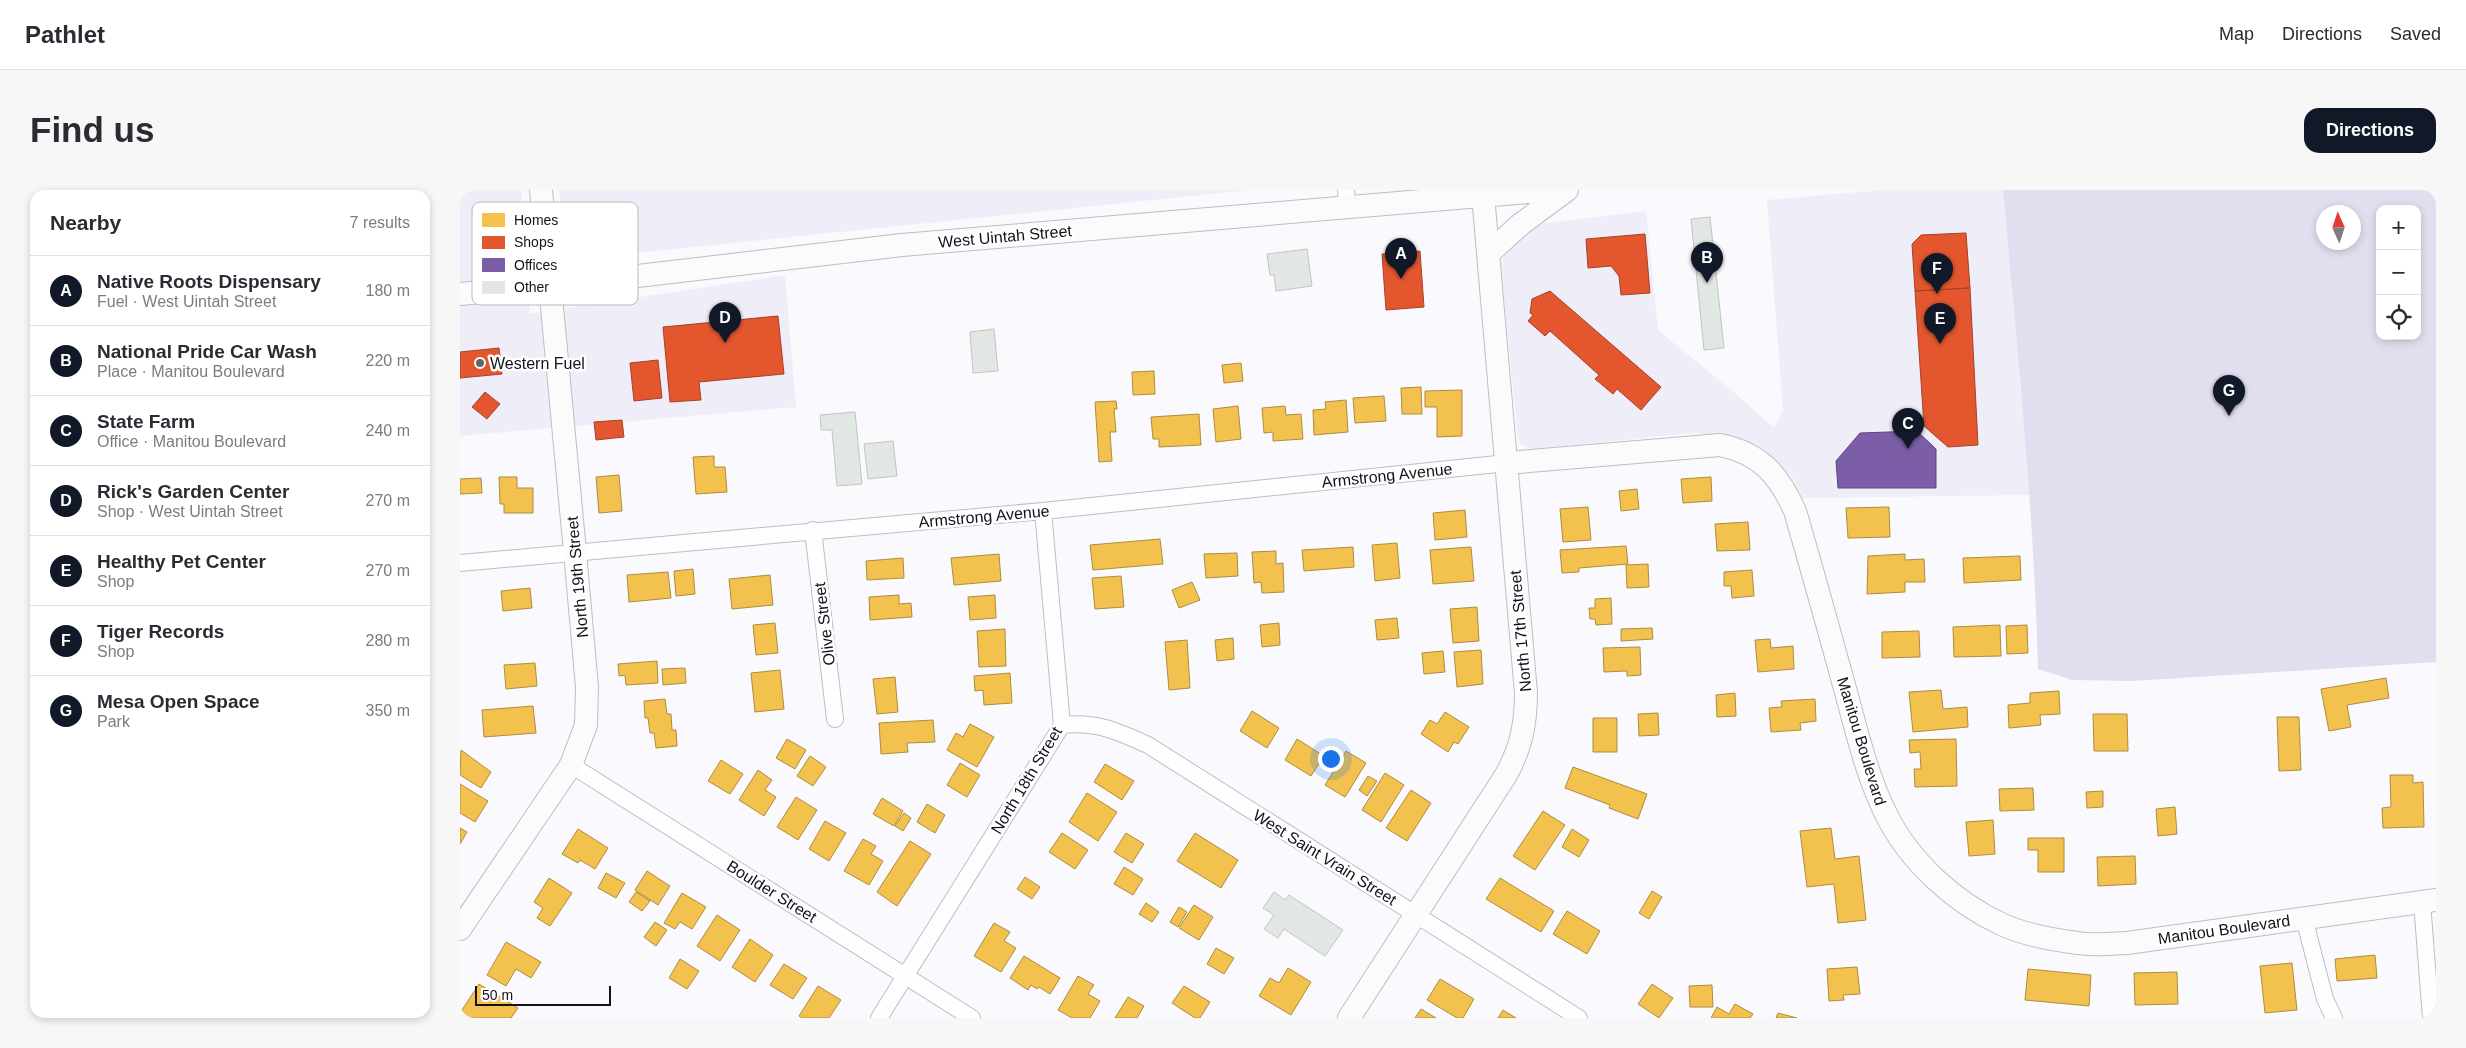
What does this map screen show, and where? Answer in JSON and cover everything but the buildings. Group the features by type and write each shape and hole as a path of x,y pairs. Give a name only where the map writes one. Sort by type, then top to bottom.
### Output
{"street":[{"name":"West Uintah Street","path":"638,276 902,245 1346,198 1483,195 1551,190"},
{"path":"1488,254 1521,224 1567,190"},
{"name":"North 17th Street","path":"1349,1018 1506,775 1520,746 1524,730 1526,693 1483,195"},
{"name":"North 19th Street","path":"460,929 571,765 586,725 588,710 552,305"},
{"name":"Manitou Boulevard","path":"1507,463 1720,445 1740,449 1754,456 1778,481 1795,511 1864,754 1885,813 1897,836 1913,856 1955,895 1986,916 2002,924 2029,933 2080,944 2127,942 2429,901"},
{"name":"Armstrong Avenue","path":"460,563 813,530 1043,511 1507,463"},
{"name":"North 18th Street","path":"879,1018 1062,725 1043,511"},
{"name":"Olive Street","path":"813,530 834,719"},
{"name":"West Saint Vrain Street","path":"1062,725 1083,722 1103,726 1148,745 1579,1018"},
{"name":"Boulder Street","path":"571,765 972,1018"},
{"path":"2429,901 2431,1018"},
{"path":"2304,918 2325,999 2334,1018"}],"shaded area":[{"path":"460,190 521,190 522,202 472,202 472,305 529,305 530,314 589,305 638,305 638,297 785,275 796,407 460,436"},
{"path":"559,190 1250,190 638,253 638,202 560,202"},
{"path":"1882,190 2003,190 2030,495 1803,498 1792,477 1763,448 1722,435 1693,433 1535,449 1521,445 1518,439 1501,267 1505,251 1538,224 1646,211 1658,330 1774,428 1783,411 1767,200"},
{"path":"2003,190 2436,190 2436,662 2133,681 2072,680 2038,669 2033,549"}],"place":[{"name":"Native Roots Dispensary","path":"1401,279"},
{"name":"National Pride Car Wash","path":"1707,283"},
{"name":"Tiger Records","path":"1937,294"},
{"name":"Rick's Garden Center","path":"725,343"},
{"name":"Healthy Pet Center","path":"1940,344"},
{"name":"Western Fuel","path":"480,363"},
{"name":"Mesa Open Space","path":"2229,416"},
{"name":"State Farm","path":"1908,449"}]}
